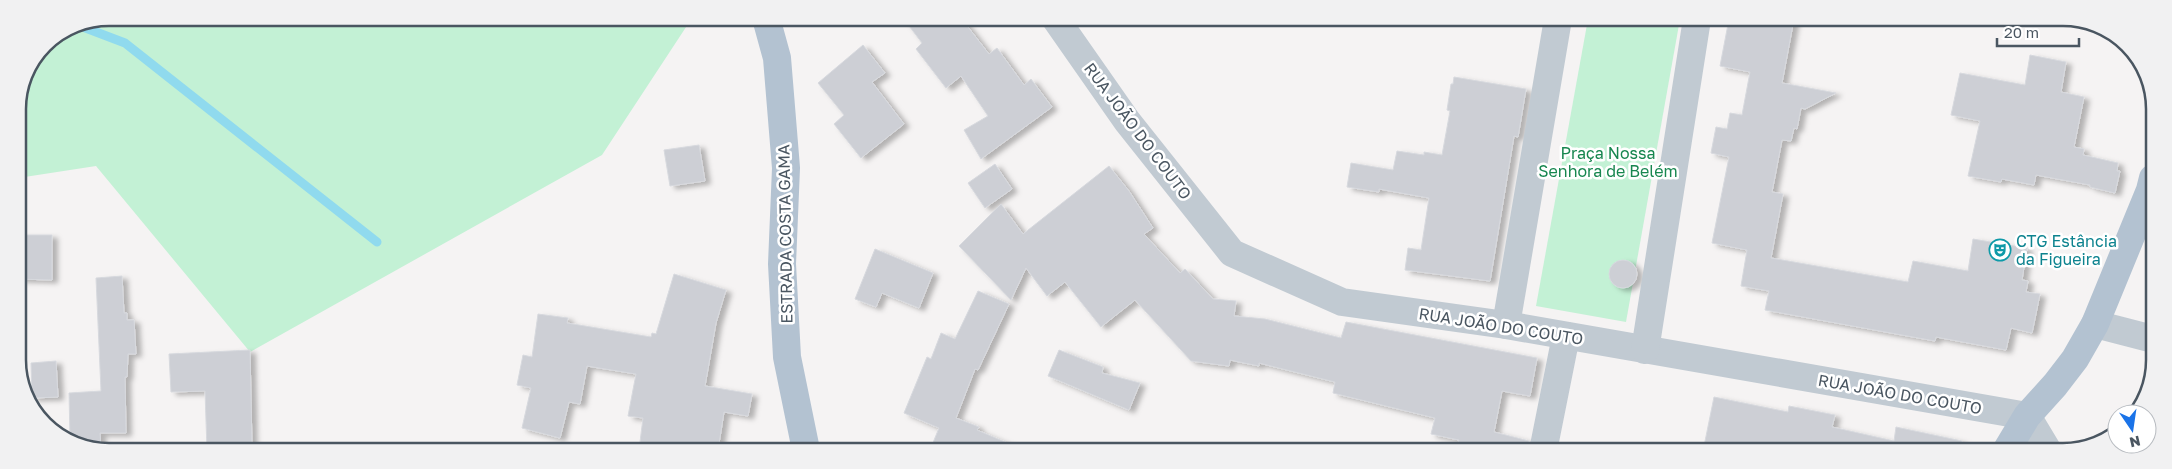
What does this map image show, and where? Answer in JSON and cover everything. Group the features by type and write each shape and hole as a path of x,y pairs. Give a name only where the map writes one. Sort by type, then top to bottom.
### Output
{"main road":[{"name":"ESTRADA COSTA GAMA","path":"768,26 777,58 786,168 782,264 787,357 805,443"},
{"path":"2011,443 2027,416 2055,386 2075,359 2095,324 2146,201"}],"street":[{"name":"RUA JOÃO DO COUTO","path":"1061,26 1127,121 1232,253 1342,302 1506,325 2027,416"},
{"path":"1506,325 1557,26"},
{"path":"1645,350 1696,26"},
{"path":"2095,324 2146,337"},
{"path":"1545,443 1566,336"},
{"path":"2027,416 2043,443"}],"green space":[{"path":"687,26 602,155 250,352 96,166 26,177 26,104 29,88 43,59 68,37 99,27"},
{"name":"Praça Nossa Senhora de Belém","path":"1587,26 1679,26 1626,322 1536,306"}],"building":[{"path":"909,26 967,26 989,54 997,48 1024,85 1031,79 1052,107 981,159 964,130 988,116 961,76 946,88 916,49 922,43"},
{"path":"1728,26 1793,26 1782,83 1836,93 1805,109 1801,108 1797,129 1794,128 1791,141 1782,140 1772,192 1783,194 1771,258 1908,282 1913,261 1968,271 1973,239 2027,248 2022,280 2028,281 2026,292 2040,294 2032,333 2011,328 2006,350 1936,337 1935,341 1765,310 1769,291 1741,286 1747,250 1712,243 1729,157 1711,153 1716,127 1727,129 1730,113 1742,115 1750,72 1720,66"},
{"path":"863,45 885,73 872,82 904,124 861,158 834,124 844,115 818,83"},
{"path":"2030,55 2066,62 2061,92 2084,97 2074,147 2084,149 2083,155 2118,163 2117,171 2120,171 2115,193 2090,187 2090,185 2036,175 2034,185 2002,179 2001,182 1968,176 1980,121 1951,115 1960,73 2025,85"},
{"path":"1454,77 1526,89 1518,137 1514,136 1490,281 1405,270 1408,248 1421,250 1429,198 1379,189 1379,192 1347,187 1351,163 1393,170 1397,151 1424,155 1424,152 1442,155 1450,111 1447,110 1451,84 1453,84"},
{"path":"699,145 705,181 670,186 664,150"},
{"path":"995,164 1012,189 985,208 968,183"},
{"path":"1109,166 1129,191 1153,228 1144,234 1180,273 1185,269 1213,299 1236,301 1234,316 1265,319 1341,338 1346,322 1537,358 1530,396 1502,391 1494,432 1529,441 1529,443 1458,443 1459,440 1431,434 1435,418 1333,393 1335,382 1259,363 1259,366 1230,360 1229,366 1191,361 1135,300 1101,327 1065,282 1047,296 1026,268 1011,300 959,246 1001,204 1023,234"},
{"path":"26,235 52,235 52,280 26,279"},
{"path":"875,249 933,273 919,308 882,293 876,307 855,299"},
{"path":"1623,260 1633,264 1637,274 1633,284 1623,288 1613,284 1609,274 1613,264"},
{"path":"674,274 726,290 716,323 705,386 752,394 748,416 724,412 719,443 640,443 643,418 628,416 636,374 587,366 580,404 569,402 560,438 522,428 531,388 517,385 523,355 532,357 538,314 568,318 567,323 651,337 652,333 656,334"},
{"path":"122,276 124,313 127,313 127,320 134,320 136,354 128,354 127,377 125,377 126,433 100,433 101,442 83,438 70,432 69,393 101,391 96,278"},
{"path":"978,291 1009,304 978,370 975,369 956,418 979,427 977,430 1007,443 933,443 939,428 904,413 927,357 931,359 941,333 955,339"},
{"path":"250,350 252,443 207,443 205,391 171,392 169,354"},
{"path":"1059,350 1103,367 1102,373 1140,383 1129,410 1048,376"},
{"path":"56,361 58,397 36,398 32,387 31,363"},
{"path":"1714,397 1788,412 1789,406 1835,415 1832,427 1894,441 1896,427 1962,441 1962,443 1705,443"}],"waterway":[{"path":"89,29 125,43 377,242"}],"place":[{"name":"CTG Estância da Figueira","path":"2000,250"}]}
